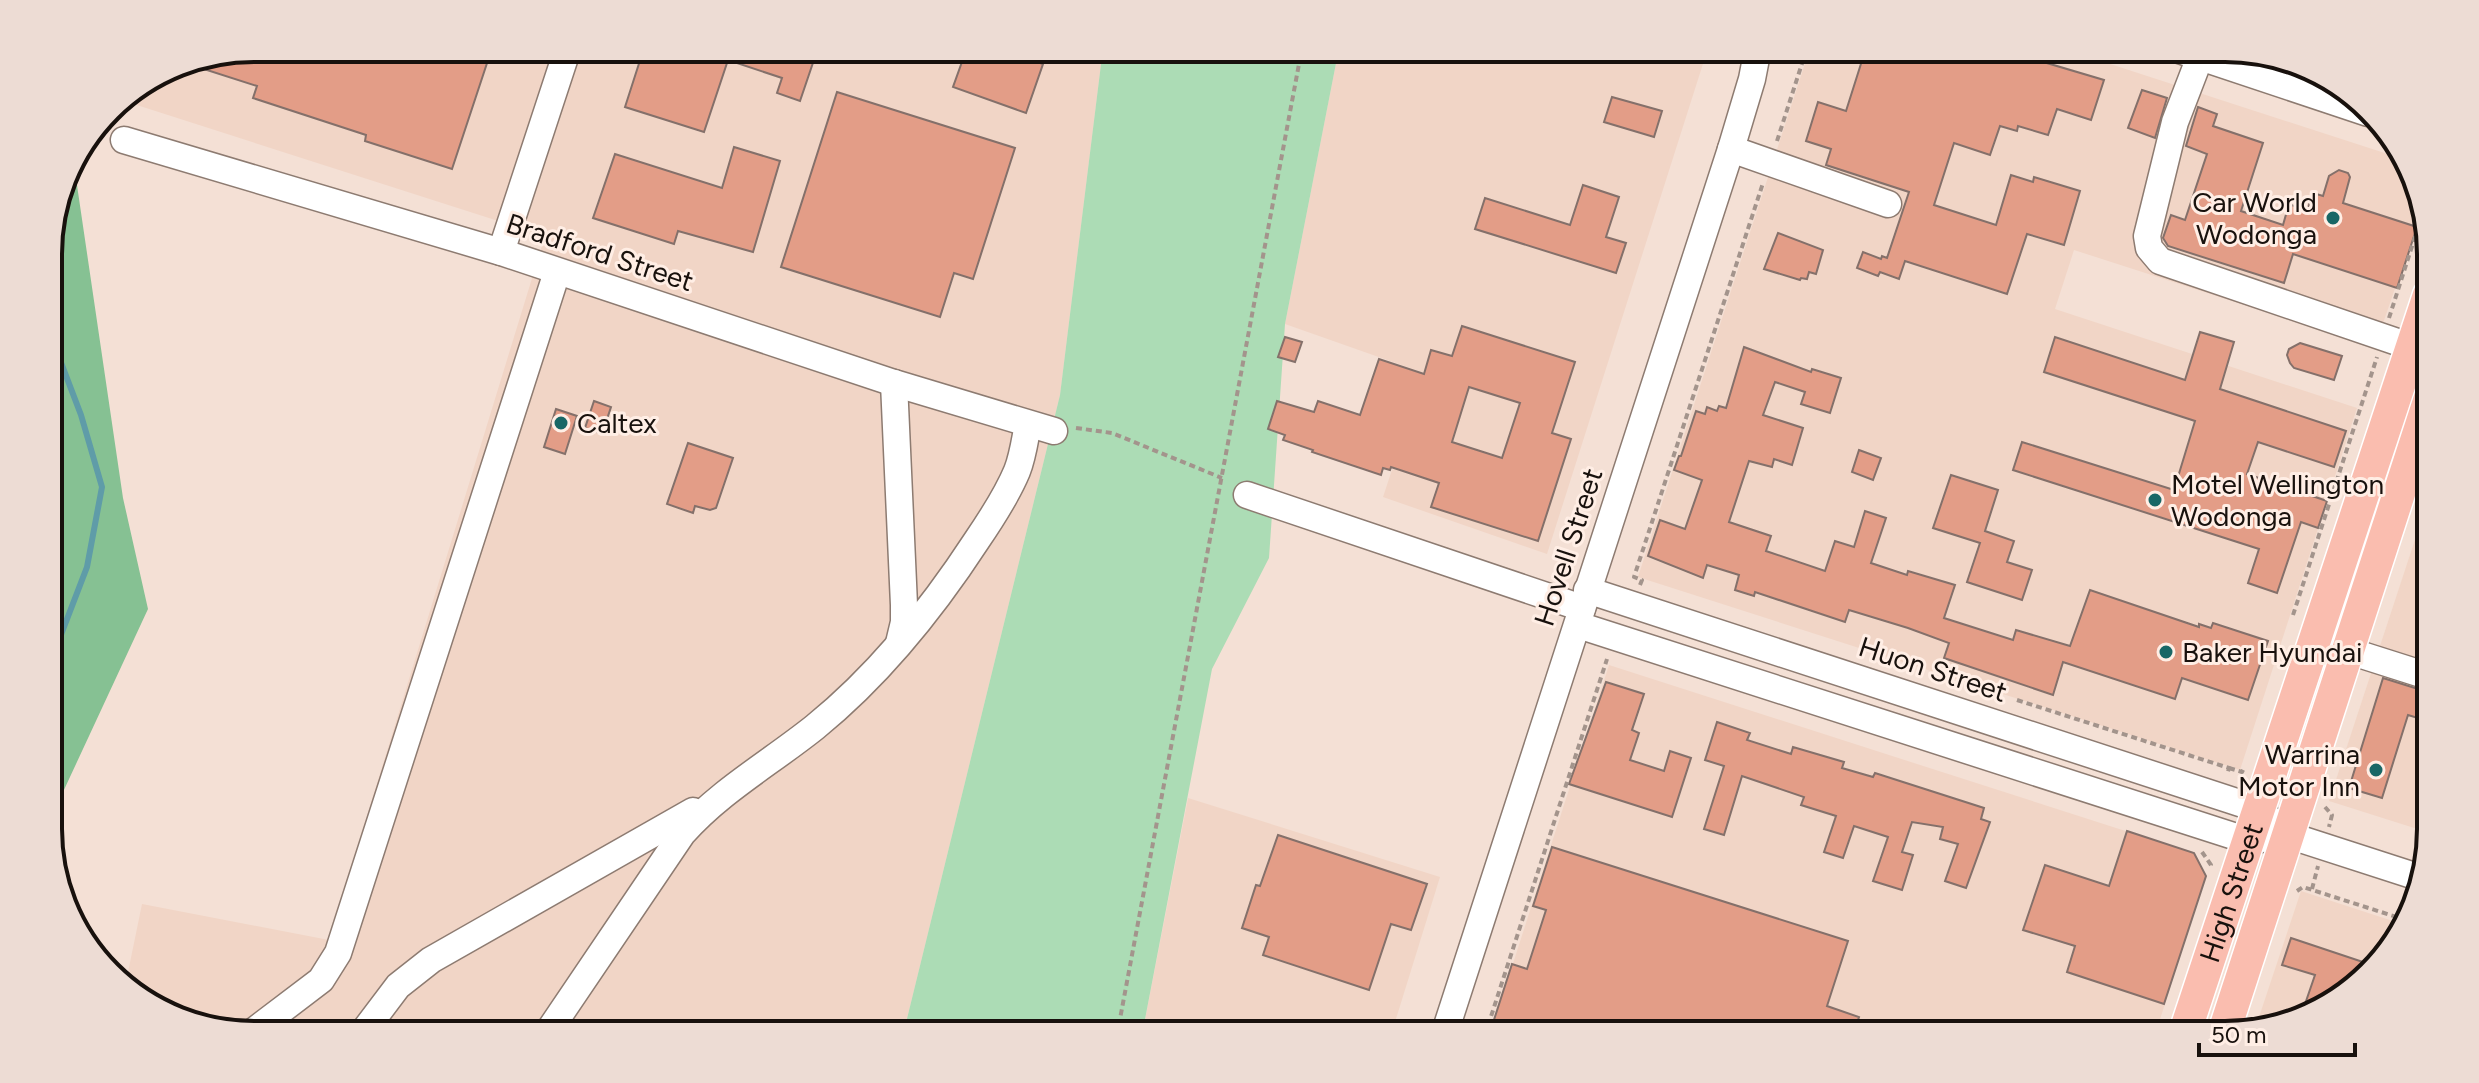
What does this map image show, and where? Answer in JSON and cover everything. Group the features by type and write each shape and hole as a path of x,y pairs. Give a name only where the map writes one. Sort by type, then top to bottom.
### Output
{"main road":[{"name":"High Street","path":"2189,1021 2249,841 2398,342 2417,313"},
{"name":"High Street","path":"2228,1021 2417,437"}],"street":[{"path":"501,252 563,62"},
{"name":"Hovell Street","path":"1449,1021 1731,149 1755,62"},
{"name":"Hovell Street","path":"1752,79 1760,62"},
{"path":"2198,62 2175,122 2147,236 2153,255 2160,261 2398,342"},
{"path":"2221,62 2314,85"},
{"name":"Bradford Street","path":"124,140 501,252 894,383 1054,431"},
{"path":"1731,149 1888,204"},
{"path":"267,1021 321,980 338,953 557,272"},
{"path":"893,654 900,642 904,622 894,383"},
{"path":"372,1021 398,986 431,960 724,793 816,726 893,654 962,562 1004,496 1020,462 1028,424"},
{"name":"Huon Street","path":"1247,495 1582,608 1622,639 2249,841"},
{"name":"Huon Street","path":"1582,608 1633,604 2258,809"},
{"path":"1725,672 1735,638"},
{"path":"2346,650 2417,673"},
{"path":"1780,690 1790,656"},
{"path":"1965,750 1974,717"},
{"path":"2106,796 2117,763"},
{"path":"555,1021 682,834 724,793"},
{"path":"2258,809 2288,835 2411,875"},
{"path":"2249,841 2288,835"}],"path":[{"path":"1120,1021 1299,62"},
{"path":"1633,604 1642,580 1634,577 1802,62"},
{"path":"2289,628 2398,342 2416,246"},
{"path":"1054,431 1082,428 1112,433 1222,478"},
{"path":"1490,1021 1607,659 1615,661 1622,639"},
{"path":"2229,768 2242,772 2247,757"},
{"path":"2312,889 2395,916"}],"shaded area":[{"path":"241,62 1101,62 1060,395 906,1021 241,1021 180,1006 128,973 142,904 329,940 545,236 134,104 180,77"},
{"path":"1336,62 1704,62 1547,554 1383,497 1424,373 1285,324"},
{"path":"1805,62 2104,62 2389,154 2391,158 2402,180 2415,229 2375,347 2074,250 2055,309 2357,408 2240,770 1638,577"},
{"path":"2417,534 2417,829 2329,801"},
{"path":"1609,665 2194,853 2206,876 2159,1021 1495,1021"},
{"path":"1188,798 1440,877 1395,1021 1145,1021"},
{"path":"2301,891 2393,921 2369,956 2332,989 2287,1011 2259,1018"}],"green space":[{"path":"1101,62 1336,62 1285,324 1269,558 1212,669 1145,1021 906,1021 1060,395"},
{"path":"76,182 123,498 148,609 62,794 62,241"}],"building":[{"path":"241,62 487,62 452,169 365,141 366,135 253,98 257,86 204,69"},
{"path":"639,62 727,62 704,132 625,107"},
{"path":"734,62 813,62 800,101 777,93 782,78"},
{"path":"962,62 1043,64 1026,113 953,87"},
{"path":"1862,62 2043,62 2104,80 2091,120 2057,109 2048,135 2018,126 2017,131 2000,126 1990,155 1954,143 1934,205 1996,225 2011,175 2033,182 2034,177 2080,191 2064,245 2027,234 2007,294 1905,261 1899,279 1880,272 1878,276 1857,268 1863,252 1881,259 1882,256 1887,258 1909,192 1826,165 1831,149 1806,141 1818,102 1846,111"},
{"path":"2142,90 2167,98 2155,138 2128,128"},
{"path":"837,92 1015,148 973,279 954,273 940,317 781,267"},
{"path":"1612,97 1662,111 1654,137 1604,122"},
{"path":"2198,107 2217,114 2213,126 2263,143 2241,211 2283,225 2289,204 2307,211 2313,193 2323,196 2329,176 2339,170 2348,173 2350,177 2343,203 2414,226 2415,232 2397,288 2293,254 2284,283 2168,246 2163,238 2171,215 2185,220 2207,154 2186,146"},
{"path":"734,147 780,161 753,252 678,231 674,244 593,218 615,154 722,188"},
{"path":"1583,185 1619,197 1606,237 1626,243 1616,273 1475,229 1485,198 1570,225"},
{"path":"1778,233 1823,250 1816,274 1809,272 1807,279 1800,280 1764,269"},
{"path":"1462,326 1575,362 1552,433 1571,439 1538,541 1431,507 1439,483 1391,467 1390,470 1383,468 1381,475 1312,452 1283,440 1285,435 1268,429 1277,401 1314,412 1318,401 1360,415 1379,359 1424,374 1431,350 1452,356","holes":["1469,387 1520,403 1502,458 1452,442"]},
{"path":"2200,332 2234,342 2220,389 2346,431 2334,467 2258,442 2247,474 2327,501 2318,528 2301,522 2277,593 2248,583 2259,549 2013,470 2022,442 2174,490 2195,421 2044,372 2055,337 2185,380"},
{"path":"1285,337 1302,342 1295,362 1278,357"},
{"path":"2300,343 2342,356 2334,380 2294,368 2287,355 2289,349"},
{"path":"1744,347 1811,372 1812,369 1841,378 1830,413 1801,404 1805,392 1775,382 1763,415 1803,428 1792,465 1774,459 1772,467 1749,461 1729,522 1771,536 1766,551 1825,571 1835,541 1854,547 1865,511 1886,518 1871,563 1907,575 1908,571 1955,585 1944,618 2013,640 2016,630 2070,646 2090,590 2199,627 2199,624 2211,628 2213,623 2268,641 2248,700 2182,678 2175,699 2063,662 2053,695 1944,658 1949,643 1908,628 1849,610 1845,622 1755,592 1754,596 1735,590 1739,575 1707,565 1703,578 1648,556 1660,520 1685,529 1702,480 1674,470 1696,411 1705,414 1707,407 1717,411 1719,406 1726,408"},
{"path":"594,401 611,407 602,434 585,428"},
{"path":"556,409 577,416 565,454 544,447"},
{"path":"688,443 733,458 716,508 710,510 695,506 693,513 667,504"},
{"path":"1859,450 1881,458 1873,480 1852,472"},
{"path":"1951,475 1998,490 1985,531 2014,541 2007,562 2032,570 2022,600 1967,582 1980,543 1933,528"},
{"path":"2383,678 2417,689 2417,718 2408,715 2382,798 2349,788"},
{"path":"1606,682 1644,694 1632,730 1639,733 1630,760 1664,771 1670,751 1691,758 1672,817 1569,784"},
{"path":"1717,722 1750,733 1747,740 1791,754 1793,747 1844,762 1842,768 1873,777 1875,773 1984,808 1981,819 1990,822 1966,888 1945,881 1958,844 1940,839 1943,827 1912,822 1902,852 1913,855 1902,890 1873,881 1888,837 1854,826 1843,858 1824,852 1836,816 1801,805 1804,797 1742,776 1724,835 1704,829 1724,766 1705,760"},
{"path":"2127,831 2194,853 2206,876 2164,1004 2067,972 2075,946 2023,930 2045,865 2109,886"},
{"path":"1278,835 1427,884 1411,930 1391,924 1369,990 1263,955 1269,937 1242,928 1256,885 1260,886"},
{"path":"1552,847 1848,941 1827,1006 1859,1017 1858,1021 1494,1021 1512,964 1527,969 1546,910 1533,906"},
{"path":"2291,938 2363,962 2332,989 2305,1003 2315,975 2282,965"}],"waterway":[{"path":"62,365 81,415 102,487 87,567 62,632"}],"place":[{"name":"Car World Wodonga","path":"2333,218"},
{"name":"Caltex","path":"561,423"},
{"name":"Motel Wellington Wodonga","path":"2155,500"},
{"name":"Baker Hyundai","path":"2166,652"},
{"name":"Warrina Motor Inn","path":"2376,770"}]}
